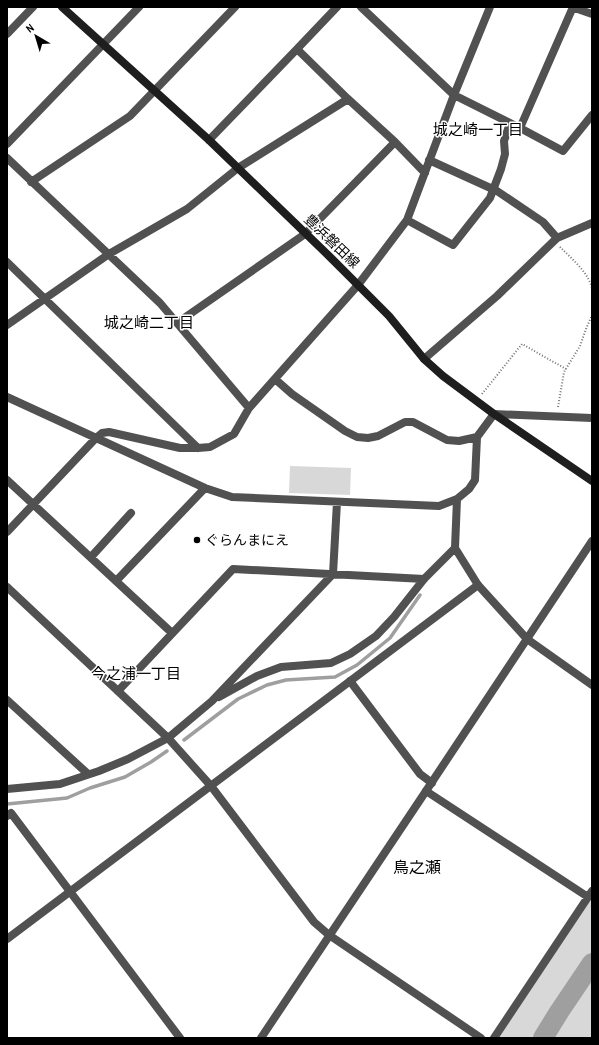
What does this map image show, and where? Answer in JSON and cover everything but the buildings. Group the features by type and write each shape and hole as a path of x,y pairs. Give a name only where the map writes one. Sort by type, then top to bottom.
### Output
{"main road":[{"name":"豊浜磐田線","path":"62,7 238,168 389,316 424,358 442,376 494,414 592,481"}],"street":[{"path":"7,34 33,7"},
{"path":"7,144 139,7"},
{"path":"32,182 130,116 235,7"},
{"path":"209,140 337,7"},
{"path":"361,7 454,95 563,151 592,115"},
{"path":"7,532 102,433 109,432 180,448 210,447 234,434 249,408 358,285 407,220 454,95 490,7"},
{"path":"520,128 572,7 592,14"},
{"path":"297,49 395,142 424,173"},
{"path":"7,326 108,254 187,209 238,168 348,99"},
{"path":"407,220 453,245 490,198 505,154 504,141 510,123"},
{"path":"177,323 305,234 395,142"},
{"path":"7,158 160,303 249,408"},
{"path":"429,160 493,189 543,222 555,240"},
{"path":"424,358 497,296 555,240 592,223"},
{"path":"7,262 46,298 198,448"},
{"path":"274,379 292,394 345,431 357,437 368,438 378,436 405,422 413,422 447,440 459,441 477,437"},
{"path":"7,397 205,488 232,497 439,506 456,499 469,489 475,480 477,437 494,414 592,418"},
{"path":"7,480 172,633"},
{"path":"116,581 205,488"},
{"path":"456,499 455,548 478,585 527,639 592,685"},
{"path":"7,789 60,784 128,759 168,738 212,700 333,574 337,502"},
{"path":"91,557 131,513"},
{"path":"261,1038 592,541"},
{"path":"212,700 257,676 281,667 331,663 350,654 376,636 394,617 424,579 455,548"},
{"path":"118,691 233,569 424,579"},
{"path":"7,939 478,585"},
{"path":"7,587 168,738 211,786 314,922 329,935 481,1038"},
{"path":"350,681 420,774 432,783"},
{"path":"7,700 88,774"},
{"path":"426,791 590,894 494,1038"},
{"path":"7,816 11,813 180,1038"}],"path":[{"path":"555,240 580,267 591,283 592,288"},
{"path":"556,416 564,372 580,346 592,315"},
{"path":"477,401 522,344 566,369"}],"shaded area":[{"path":"290,466 351,468 350,495 289,493"},
{"path":"592,890 592,1038 497,1038"}],"waterway":[{"path":"184,740 238,699 267,685 286,680 335,677 357,665 390,638 420,595"},
{"path":"7,804 67,798 90,788 125,777 167,751"},
{"path":"543,1038 592,963"}],"place":[{"name":"ぐらんまにえ","path":"197,540"}],"district":[{"name":"城之崎一丁目","path":"478,130"},
{"name":"城之崎二丁目","path":"149,323"},
{"name":"今之浦一丁目","path":"136,674"},
{"name":"鳥之瀬","path":"417,867"}]}
